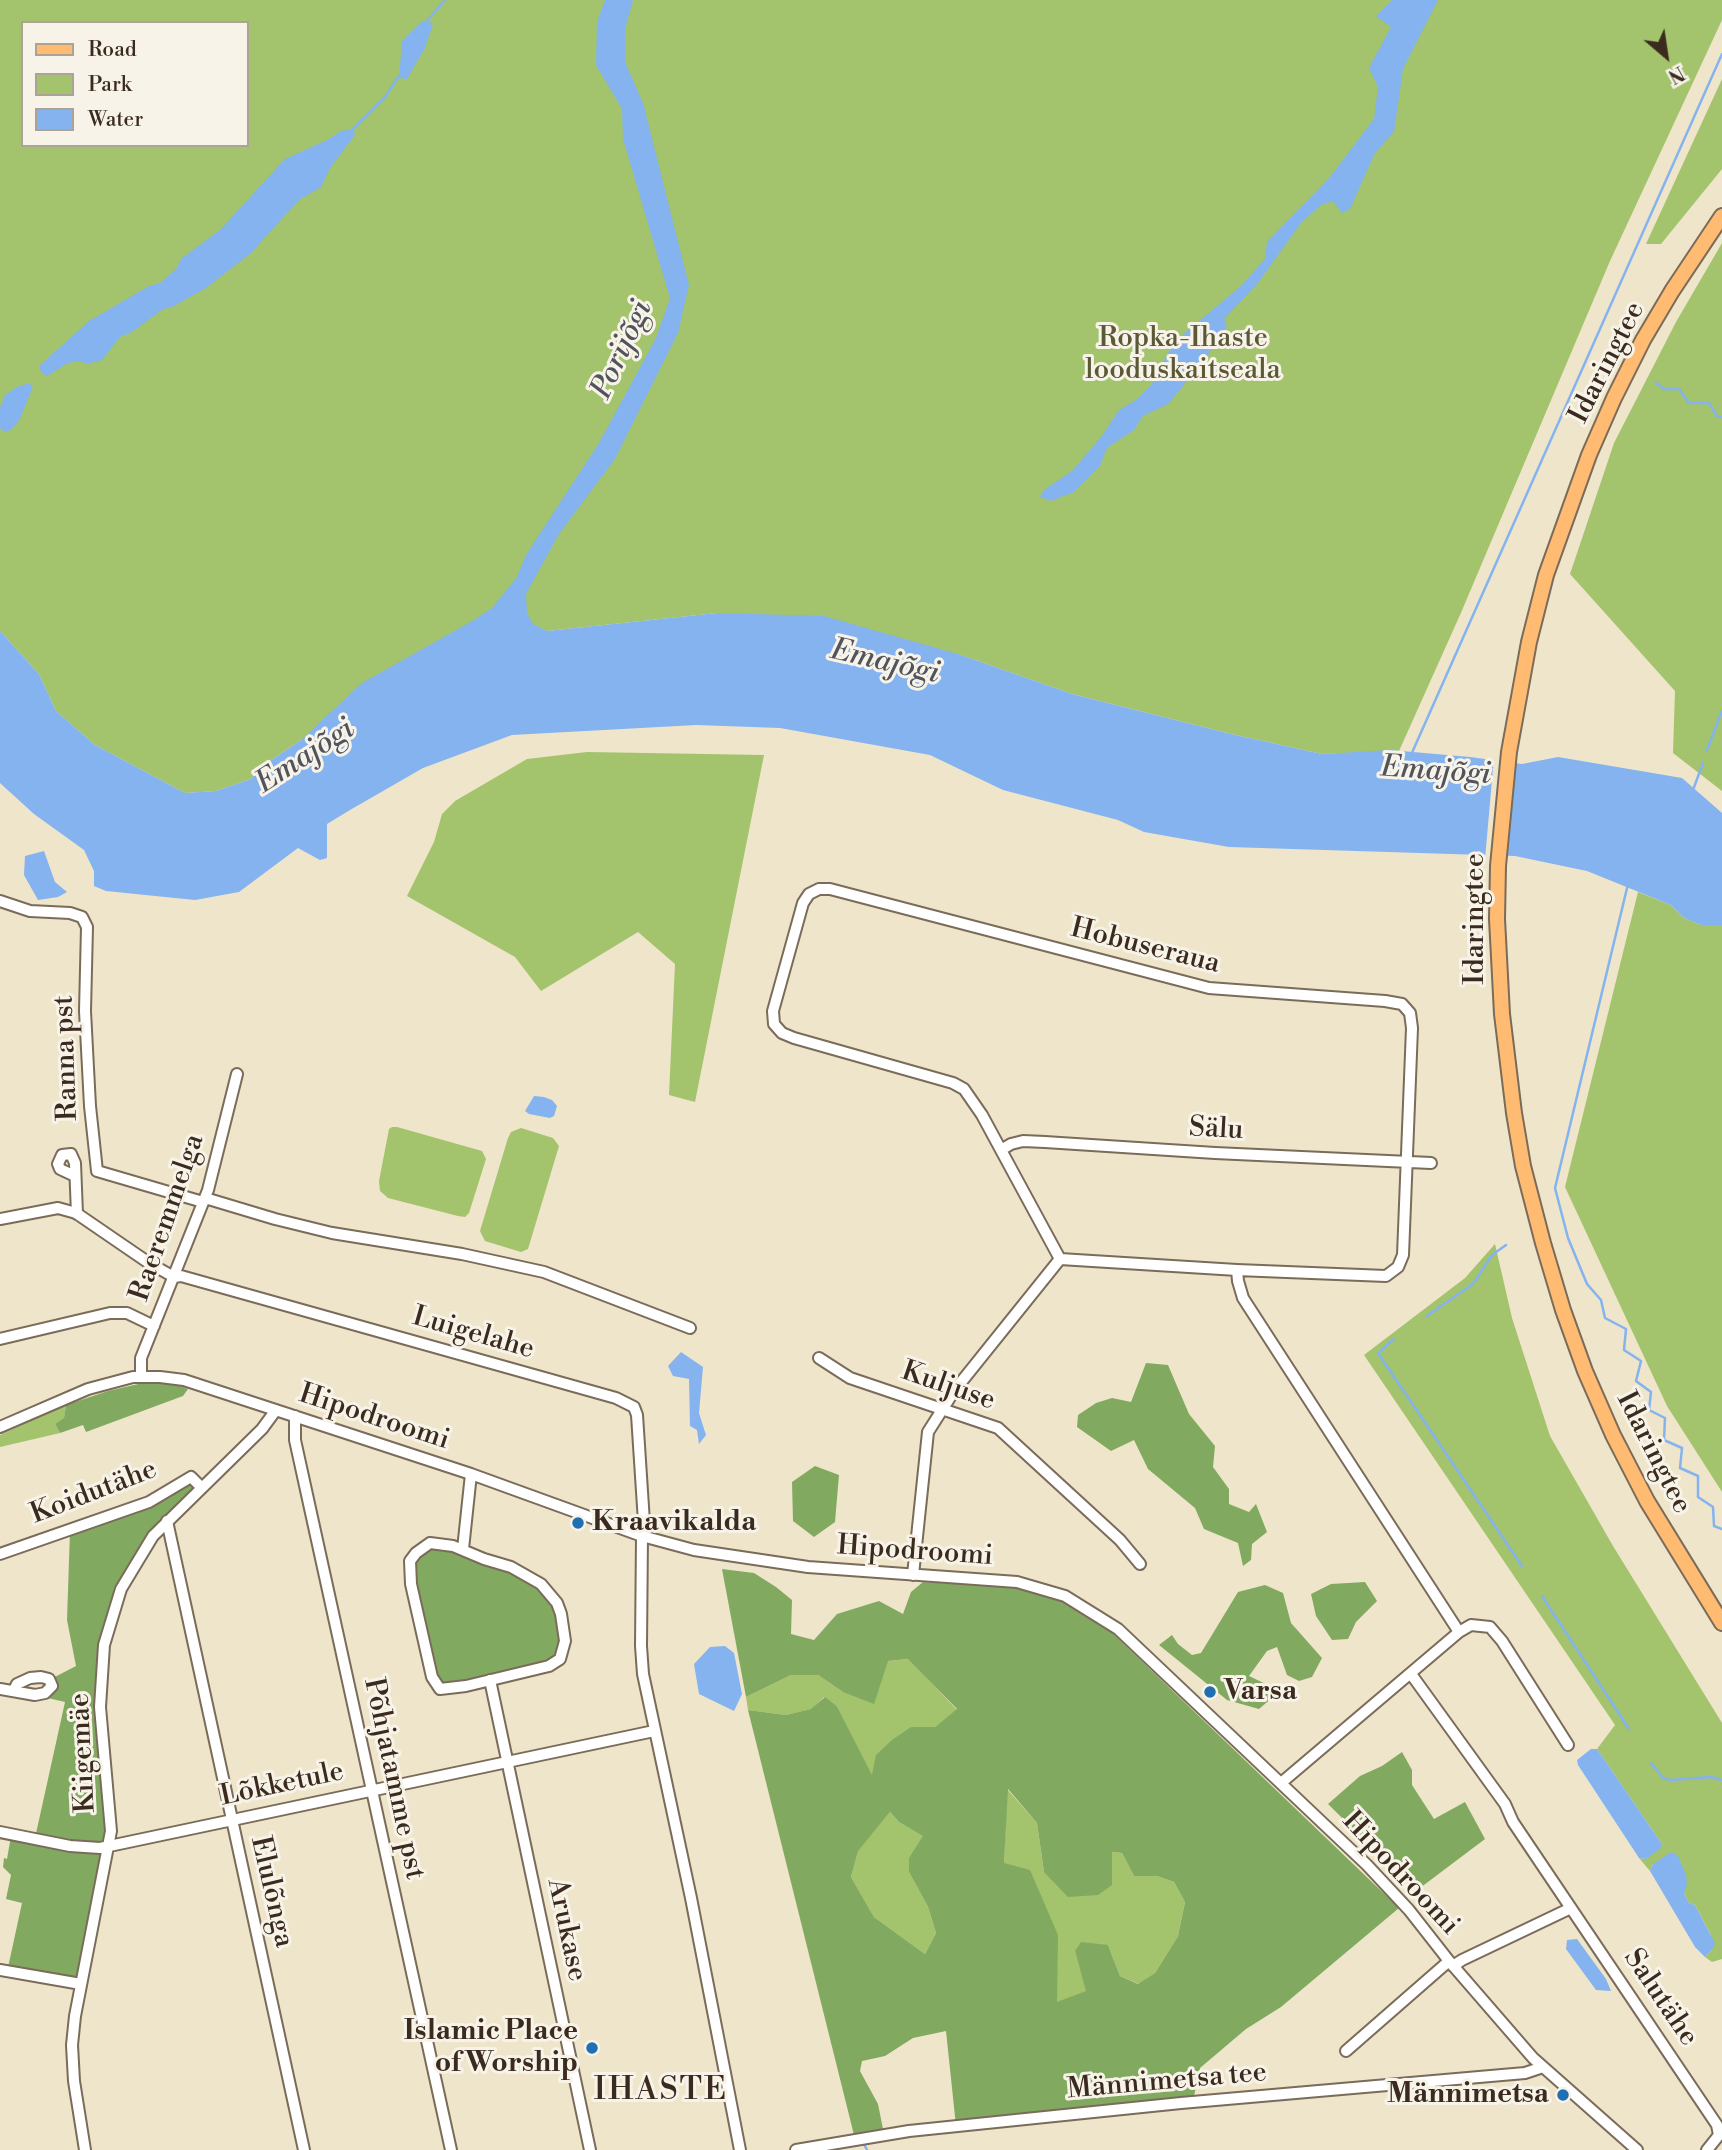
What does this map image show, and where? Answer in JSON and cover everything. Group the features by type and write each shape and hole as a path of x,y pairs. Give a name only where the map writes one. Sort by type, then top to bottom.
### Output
{"main road":[{"name":"Idaringtee","path":"1722,216 1700,246 1643,340 1614,398 1576,490 1546,575 1516,705 1503,802 1498,930 1507,1066 1523,1167 1563,1310 1599,1403 1647,1501 1722,1623"}],"street":[{"name":"Hobuseraua","path":"819,889 830,889 1209,988 1385,1001 1402,1004 1410,1013 1412,1028 1403,1255 1398,1268 1386,1276 1060,1259 1001,1150 969,1094 953,1083 794,1038 778,1030 773,1011 803,903 809,894 819,889"},
{"name":"Ranna pst","path":"1,904 30,911 70,913 82,917 87,928 85,1011 90,1106 97,1171 204,1200"},
{"name":"Raeremmelga","path":"141,1376 141,1358 204,1200 237,1074"},
{"name":"Sälu","path":"1001,1150 1023,1141 1431,1163"},
{"path":"0,1219 58,1208 77,1213 75,1176"},
{"path":"204,1200 332,1233 463,1254 544,1272 690,1328"},
{"name":"Luigelahe","path":"77,1213 174,1277 181,1276 616,1398 634,1407 637,1415 644,1522 642,1536"},
{"path":"913,1575 928,1432 954,1391 1060,1259"},
{"path":"1237,1270 1243,1298 1459,1632"},
{"path":"0,1339 110,1313 127,1313 154,1326"},
{"name":"Kuljuse","path":"819,1358 850,1378 998,1428 1120,1540 1140,1564"},
{"name":"Hipodroomi","path":"0,1427 88,1389 141,1376 184,1380 471,1474 642,1536 694,1550 763,1562 1017,1582 1065,1596 1118,1629 1367,1865 1544,2067 1637,2150"},
{"name":"Kiigemäe","path":"85,2150 74,2081 72,2045 111,1831 100,1707 104,1645 121,1590 153,1535 262,1429 276,1410"},
{"name":"Põhjatamme pst","path":"295,1416 295,1440 451,2150"},
{"path":"463,1549 471,1474"},
{"name":"Koidutähe","path":"0,1554 149,1502 191,1477 201,1487"},
{"name":"Elulõnga","path":"167,1521 303,2150"},
{"path":"642,1536 640,1646 643,1674 691,1898 740,2150"},
{"path":"430,1543 463,1549 511,1567 541,1584 557,1603 564,1622 565,1648 556,1663 549,1667 489,1680 446,1690 436,1686 411,1584 411,1561 430,1543"},
{"path":"1281,1783 1459,1632 1471,1625 1490,1627 1502,1641 1568,1745"},
{"name":"Salutähe","path":"1411,1674 1505,1804 1513,1822 1717,2125 1720,2135 1707,2150"},
{"name":"Arukase","path":"489,1680 590,2150"},
{"path":"0,1689 14,1690"},
{"name":"Lõkketule","path":"0,1832 70,1846 108,1846 654,1731"},
{"path":"1346,2052 1451,1964 1571,1908"},
{"path":"0,1970 81,1984"},
{"name":"Männimetsa tee","path":"796,2150 909,2130 1525,2073 1544,2067"}],"green space":[{"name":"Ropka-Ihaste looduskaitseala","path":"0,0 1722,0 1722,20 1610,261 1460,615 1399,751 1322,754 1072,694 961,655 717,613 547,631 532,624 301,740 264,765 251,779 216,791 185,793 95,745 56,711 39,674 0,631"},
{"path":"1722,79 1722,169 1661,244 1646,244"},
{"path":"1722,243 1722,791 1673,753 1675,691 1570,574 1614,443 1676,322"},
{"path":"587,752 764,755 695,1102 669,1095 675,964 638,932 541,991 515,957 407,896 434,842 442,814 455,801 527,759"},
{"path":"1638,892 1671,905 1684,918 1701,925 1722,925 1722,1492 1667,1406 1565,1187"},
{"path":"392,1127 482,1151 486,1159 469,1213 465,1217 388,1198 380,1191 379,1181 389,1129"},
{"path":"521,1128 553,1138 559,1146 528,1249 521,1252 485,1241 480,1231 508,1138 511,1132"},
{"path":"1495,1244 1512,1318 1550,1436 1613,1546 1722,1723 1722,1959 1712,1962 1705,1957 1712,1950 1711,1935 1695,1905 1689,1903 1684,1893 1653,1864 1650,1871 1639,1858 1646,1859 1662,1844 1597,1749 1615,1725 1364,1355 1465,1278"},
{"path":"1146,1363 1168,1365 1189,1414 1215,1446 1213,1467 1229,1489 1229,1504 1249,1512 1256,1504 1267,1532 1252,1544 1251,1560 1243,1566 1238,1543 1204,1529 1195,1508 1148,1469 1134,1440 1111,1451 1077,1427 1078,1415 1096,1403 1112,1398 1131,1402"},
{"path":"170,1381 188,1389 183,1396 86,1432 83,1425 60,1433 55,1424 64,1418 66,1405 147,1382"},
{"path":"66,1405 64,1419 55,1424 60,1433 0,1447 0,1435"},
{"path":"815,1466 839,1475 835,1522 814,1537 793,1521 792,1482"},
{"path":"190,1479 199,1487 151,1536 101,1642 95,1686 109,1830 107,1844 35,1838 65,1702 39,1696 49,1680 76,1666 67,1620 70,1531"},
{"path":"430,1547 454,1550 535,1581 545,1591 560,1617 564,1644 559,1658 489,1678 438,1684 412,1577 416,1559"},
{"path":"722,1569 754,1573 776,1587 792,1600 791,1634 814,1640 837,1614 879,1601 903,1614 911,1592 923,1582 1021,1588 1065,1601 1103,1624 1399,1908 1281,2007 1246,2029 1200,2068 1193,2101 956,2126 946,2031 913,2038 885,2056 862,2061 860,2071 878,2104 884,2134 855,2139 748,1710 786,1715 811,1709 825,1697 837,1706 872,1775 876,1755 892,1740 911,1727 935,1727 957,1709 908,1659 888,1661 874,1704 843,1692 818,1675 791,1675 746,1697","holes":["1008,1789 1037,1823 1044,1872 1068,1897 1098,1895 1112,1885 1112,1852 1122,1853 1134,1876 1157,1876 1174,1882 1185,1902 1178,1936 1155,1973 1138,1984 1120,1976 1108,1945 1081,1942 1075,1951 1086,1991 1057,2002 1058,1935 1030,1870 1004,1863","890,1812 899,1822 923,1836 909,1858 909,1872 928,1907 936,1933 925,1954 874,1917 851,1877 858,1851"]},
{"path":"1365,1582 1377,1601 1356,1622 1348,1639 1332,1640 1316,1616 1311,1594 1331,1584"},
{"path":"1265,1585 1283,1593 1291,1623 1322,1658 1312,1677 1299,1681 1287,1675 1277,1647 1267,1651 1249,1676 1272,1687 1273,1697 1259,1709 1227,1700 1159,1645 1172,1635 1178,1644 1192,1655 1201,1653 1238,1592"},
{"path":"909,1659 957,1710 935,1727 911,1727 872,1776 837,1706 824,1697 812,1709 786,1715 748,1710 746,1697 791,1675 818,1675 843,1692 888,1661"},
{"path":"1402,1752 1412,1770 1412,1785 1434,1819 1465,1802 1485,1839 1416,1891 1328,1804 1360,1776 1382,1766"},
{"path":"1007,1789 1037,1823 1044,1872 1112,1852 1122,1853 1134,1876 1157,1876 1174,1882 1185,1902 1178,1936 1155,1973 1139,1984 1120,1976 1108,1945 1075,1951 1087,1991 1057,2003 1004,1864"},
{"path":"890,1812 899,1822 924,1836 909,1872 928,1907 936,1933 925,1954 874,1917 851,1877 858,1850"},
{"path":"11,1836 107,1849 82,1984 7,1972 22,1903 6,1899 11,1875 3,1867"}],"water":[{"name":"Emajõgi","path":"605,0 633,0 625,29 626,64 643,103 689,285 678,333 615,459 559,534 526,594 527,613 533,624 547,631 717,613 824,616 961,655 1072,694 1322,754 1390,750 1522,764 1558,757 1682,778 1722,813 1722,925 1701,925 1684,918 1671,905 1587,871 1515,856 1229,847 1144,832 1118,820 1003,790 930,755 780,728 696,725 512,735 423,768 327,824 327,858 320,860 298,848 239,892 195,900 106,891 94,886 94,871 84,850 34,814 0,783 0,631 39,674 56,711 95,745 185,793 216,791 251,779 264,765 301,740 362,683 492,608 517,577 526,555 599,443 656,338 670,298 623,139 622,109 596,65 597,22"},
{"path":"1392,0 1438,0 1403,69 1394,132 1375,153 1350,209 1342,213 1333,201 1321,205 1301,223 1258,283 1224,319 1227,327 1203,362 1168,404 1143,416 1134,430 1107,448 1100,466 1074,492 1051,501 1040,497 1044,490 1072,471 1101,437 1119,410 1136,400 1152,384 1174,342 1241,286 1265,259 1267,242 1330,177 1374,119 1378,87 1369,68 1391,27 1376,16"},
{"path":"426,20 433,24 425,48 407,79 399,78 402,41"},
{"path":"353,129 355,135 330,168 321,187 299,200 251,253 206,288 172,307 163,309 132,332 120,337 102,360 88,364 79,361 68,363 47,376 42,373 39,366 89,321 149,286 160,283 176,269 182,258 220,230 285,159 341,131"},
{"path":"29,383 33,387 19,421 11,430 4,432 0,428 0,408 5,395"},
{"path":"44,851 55,882 67,892 58,897 38,900 24,875 25,856"},
{"path":"534,1096 552,1100 557,1106 554,1116 550,1118 525,1111"},
{"path":"681,1352 703,1367 699,1413 706,1435 699,1444 697,1430 690,1426 689,1379 673,1376 668,1366"},
{"path":"725,1646 734,1653 742,1694 734,1711 699,1694 694,1664 710,1647"},
{"path":"1591,1749 1597,1749 1662,1844 1661,1848 1646,1859 1639,1858 1578,1765 1577,1760"},
{"path":"1671,1852 1678,1856 1686,1875 1684,1893 1689,1903 1695,1905 1715,1943 1705,1957 1695,1947 1650,1871 1653,1864"},
{"path":"1577,1939 1606,1979 1611,1991 1596,1990 1566,1949 1567,1940"}],"pier":[{"path":"1494,757 1516,760 1507,859 1485,859"}],"waterway":[{"path":"425,23 445,0"},
{"name":"Emajõgi","path":"1411,755 1722,54"},
{"path":"353,129 385,97 399,76"},
{"path":"1656,383 1664,389 1679,389 1689,403 1709,403 1717,416 1722,417"},
{"path":"1707,750 1722,711"},
{"path":"1693,790 1703,763"},
{"path":"1628,884 1555,1188 1568,1238 1587,1284 1601,1300 1605,1318 1626,1329 1624,1350 1641,1361 1636,1381 1651,1392 1649,1410 1665,1418 1664,1440 1682,1448 1680,1468 1698,1476 1698,1497 1713,1507 1714,1526 1722,1529"},
{"path":"1427,1316 1473,1284 1492,1255 1506,1245"},
{"path":"1394,1339 1378,1353 1522,1566"},
{"path":"1542,1596 1629,1729"},
{"path":"1651,1763 1663,1778 1670,1780 1711,1777 1722,1780"},
{"path":"864,2144 867,2150"}],"place":[{"name":"Kraavikalda","path":"578,1523"},
{"name":"Varsa","path":"1210,1692"},
{"name":"Islamic Place of Worship","path":"592,2048"},
{"name":"Männimetsa","path":"1563,2095"}],"district":[{"name":"IHASTE","path":"661,2091"}],"water label":[{"name":"Porijõgi","path":"623,350"}]}
